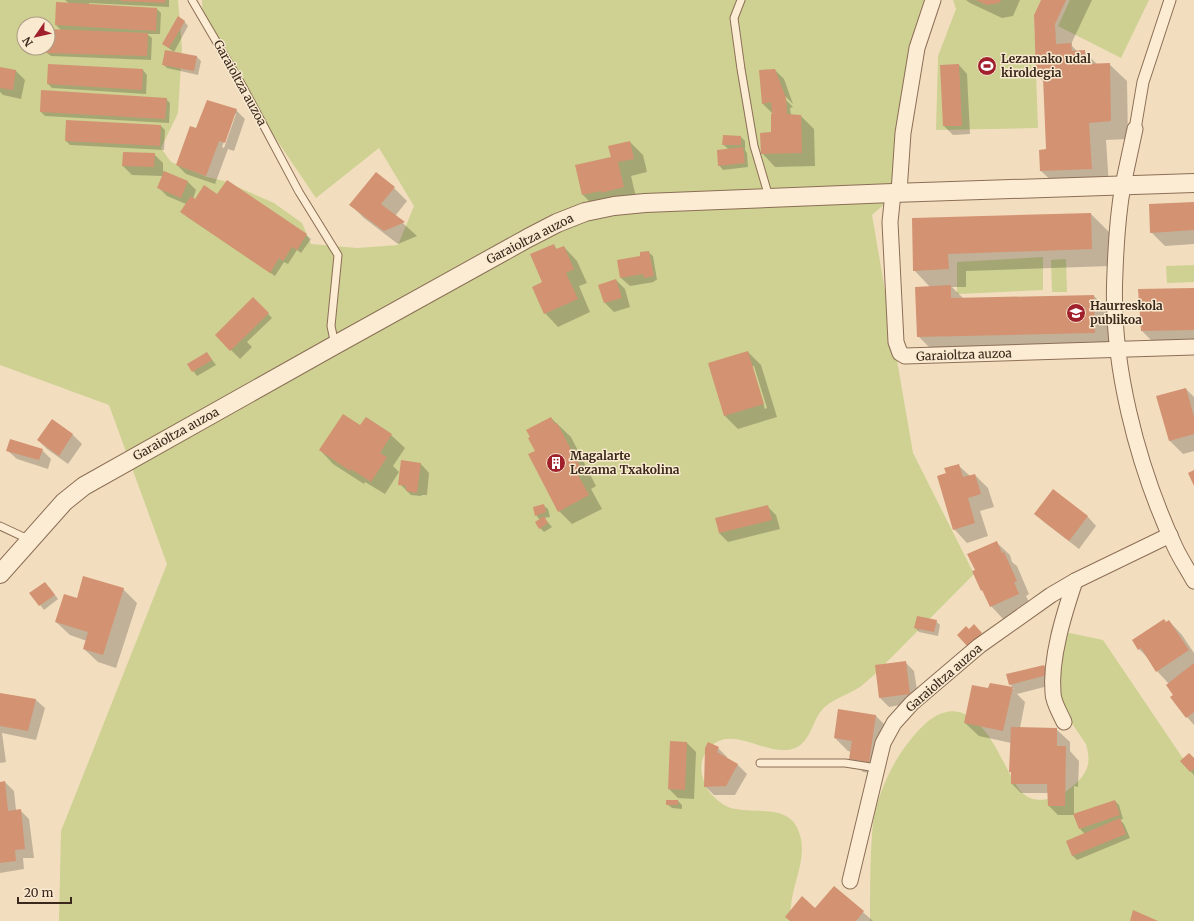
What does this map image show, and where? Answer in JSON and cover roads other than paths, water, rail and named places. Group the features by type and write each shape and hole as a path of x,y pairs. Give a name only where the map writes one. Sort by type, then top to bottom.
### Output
{"street":[{"name":"Garaioltza auzoa","path":"933,0 917,48 903,133 896,192 890,222 896,342 900,353 905,356 918,356 1194,347"},
{"path":"1170,0 1143,82 1123,185 1114,273 1115,324 1127,405 1148,482 1175,548 1194,581"},
{"name":"Garaioltza auzoa","path":"0,574 64,502 84,486 528,238 557,223 585,212 614,206 644,203 769,197 1194,183"},
{"name":"Garaioltza auzoa","path":"850,881 883,744 894,723 912,703 979,646 1051,595 1075,581 1170,535"},
{"path":"1064,722 1052,694 1055,658 1065,612 1075,581"}],"lane":[{"name":"Garaioltza auzoa","path":"192,0 242,87 299,192 338,255 331,326 335,345"},
{"path":"741,0 734,18 741,69 754,146 769,197"},
{"path":"0,526 30,540"},
{"path":"760,763 845,763 877,768"}],"place":[{"name":"Lezamako udal kiroldegia","path":"987,66"},
{"name":"Haurreskola publikoa","path":"1076,313"},
{"name":"Magalarte Lezama Txakolina","path":"556,463"}]}
